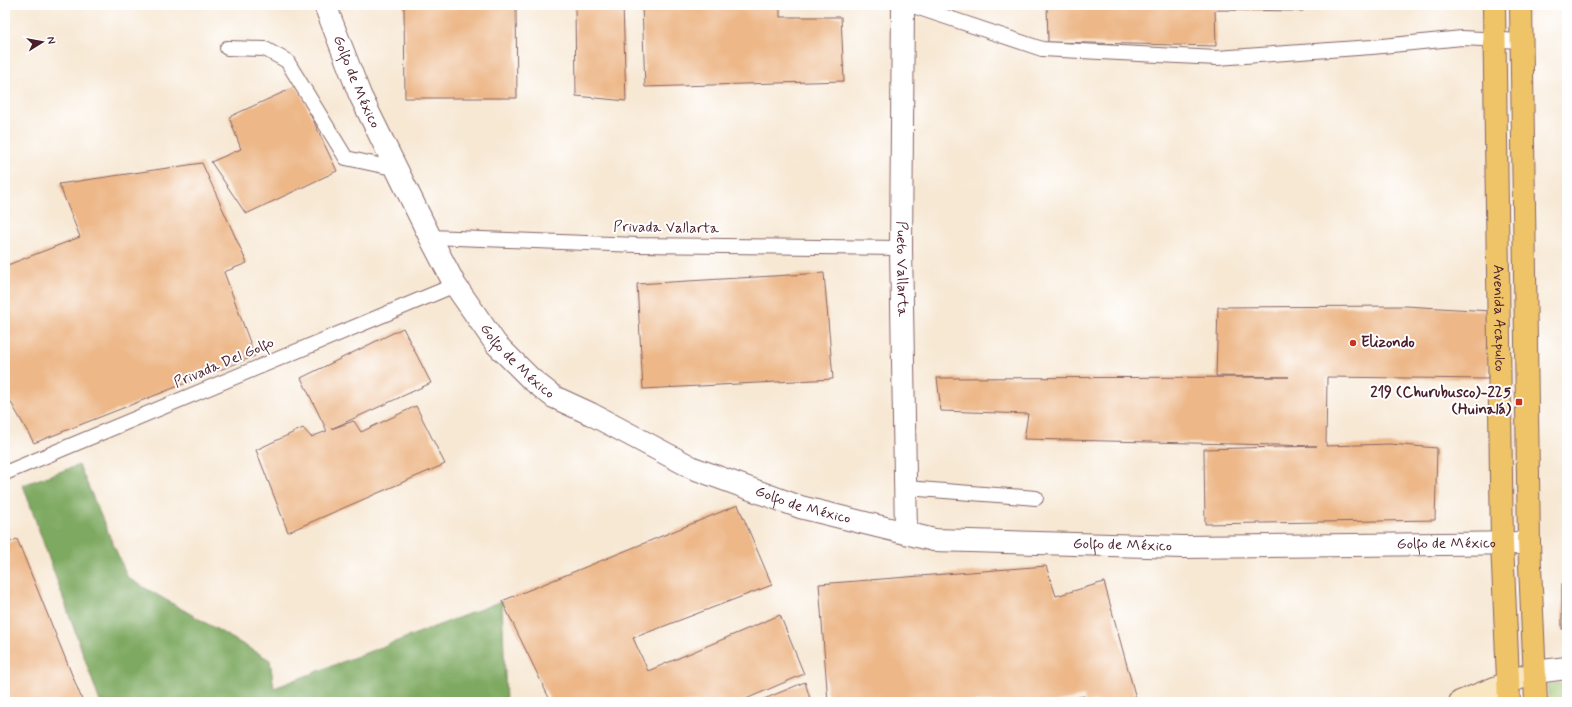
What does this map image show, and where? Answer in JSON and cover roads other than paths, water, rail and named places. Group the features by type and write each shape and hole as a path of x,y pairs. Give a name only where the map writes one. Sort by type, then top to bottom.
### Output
{"main road":[{"name":"Avenida Acapulco","path":"1494,5 1502,543 1509,692"},
{"name":"Avenida Acapulco","path":"1521,5 1529,543 1536,702"}],"street":[{"name":"Golfo de México","path":"325,5 360,95 430,237 455,285 496,344 531,379 554,397 591,414 693,468 800,507 934,540 1183,547 1529,543"},
{"name":"Pueto Vallarta","path":"903,5 901,248 906,533"},
{"path":"1460,702 1509,692 1535,672 1567,668"}],"lane":[{"path":"910,5 1042,49 1217,58 1372,47 1462,38 1521,41"},
{"path":"227,48 265,49 287,61 346,158 397,170"},
{"name":"Privada Vallarta","path":"430,237 637,245 901,248"},
{"name":"Privada Del Golfo","path":"5,473 455,285"},
{"path":"906,488 1036,498"}],"place":[{"name":"Elizondo","path":"1353,343"},
{"name":"219 (Churubusco)-225 (Huinalá)","path":"1519,402"}]}
